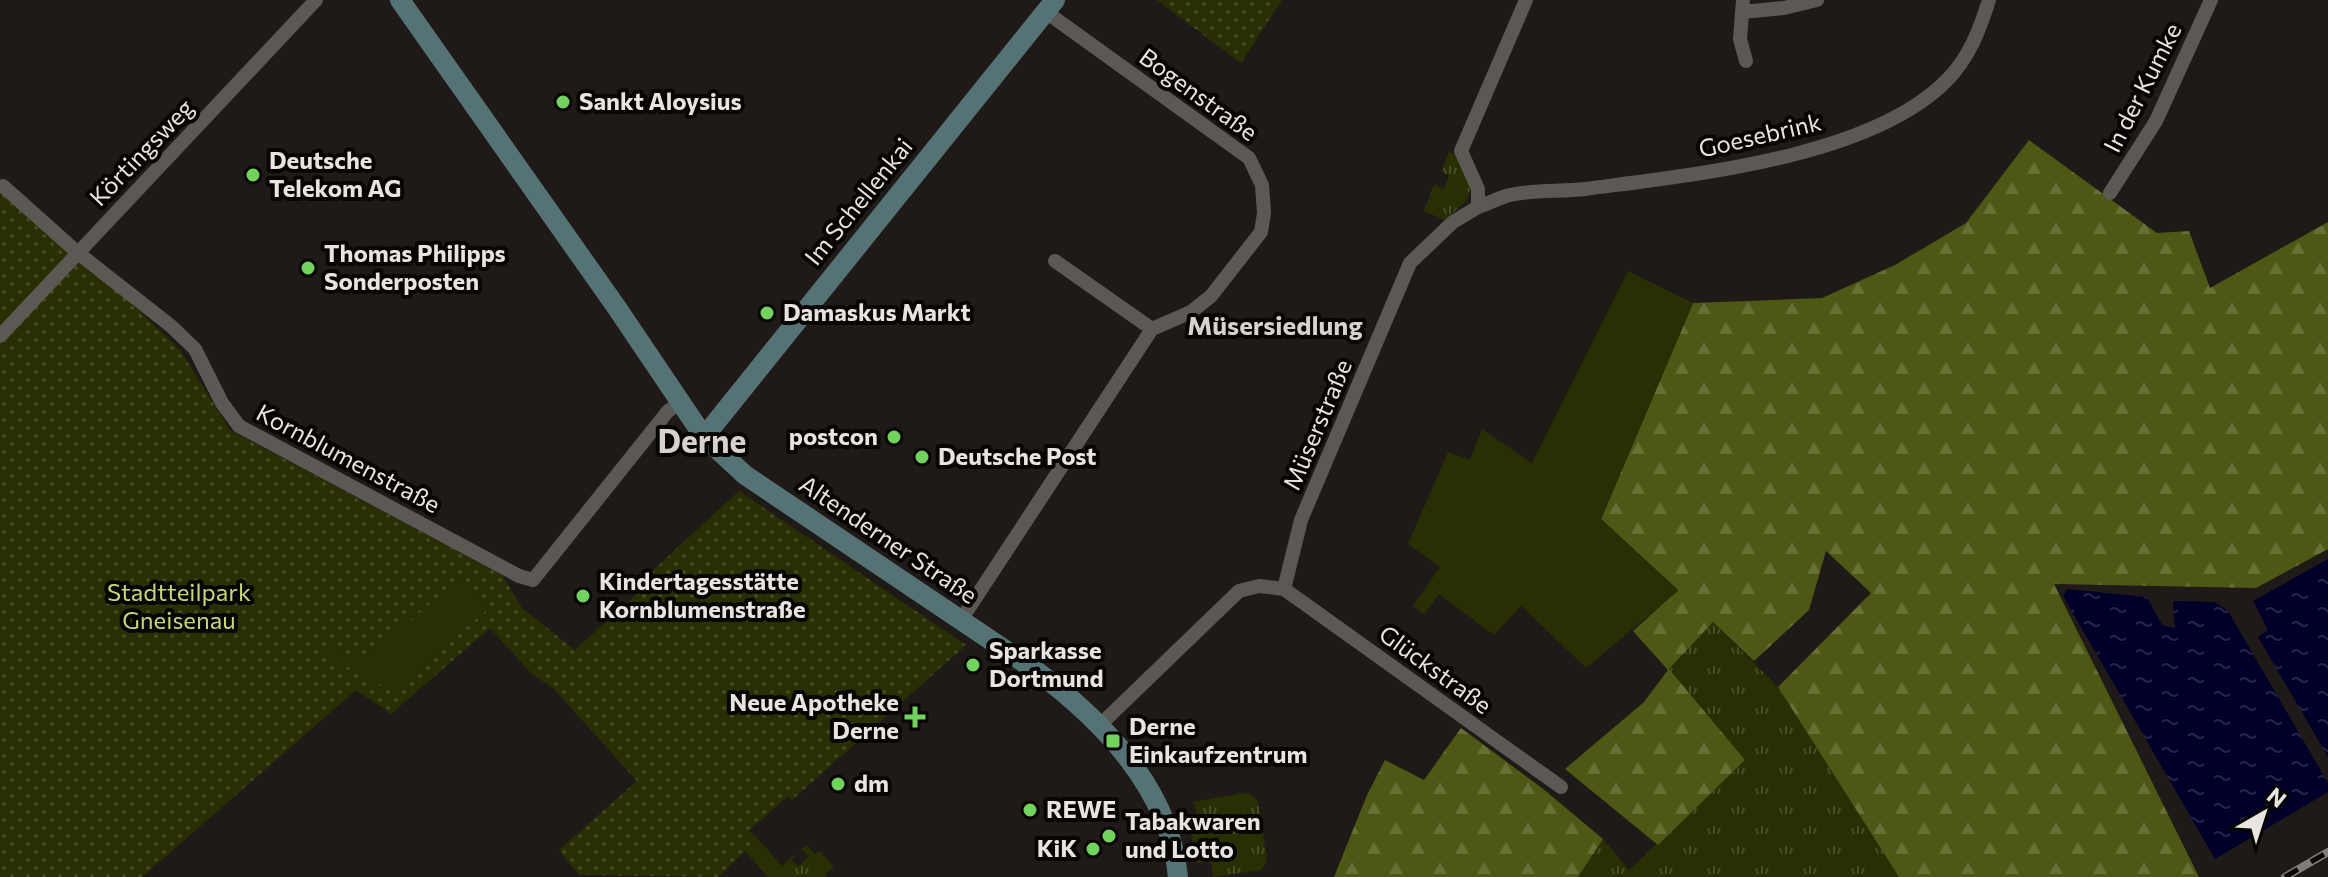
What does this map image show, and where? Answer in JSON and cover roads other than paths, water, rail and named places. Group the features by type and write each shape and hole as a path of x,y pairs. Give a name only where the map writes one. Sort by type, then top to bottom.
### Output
{"main road":[{"name":"Altenderner Straße","path":"400,0 704,437 745,475 1059,688 1100,725 1159,805 1175,848 1178,877"},
{"name":"Im Schellenkai","path":"704,437 1050,6"}],"street":[{"name":"Körtingsweg","path":"1,334 316,0"},
{"path":"1478,207 1478,189 1461,151 1526,0"},
{"path":"1746,61 1740,39 1743,6 1784,8 1817,0"},
{"name":"Goesebrink","path":"1478,207 1508,195 1579,190 1775,159 1880,125 1914,107 1948,80 1968,53 1981,28 1989,0"},
{"name":"In der Kumke","path":"2110,193 2156,121 2211,0"},
{"name":"Bogenstraße","path":"1050,6 1249,158 1262,185 1264,213 1261,232 1211,296 1191,312 1152,329"},
{"name":"Kornblumenstraße","path":"3,186 78,253 171,326 195,349 222,403 239,426 519,576 533,580 668,411 680,403"},
{"name":"Müserstraße","path":"1284,589 1301,520 1410,263 1453,222 1478,207"},
{"path":"961,620 1152,329 1055,261"},
{"path":"1100,725 1239,591 1259,586 1284,589"},
{"name":"Glückstraße","path":"1284,589 1561,787"}],"water":[{"path":"2328,559 2328,757 2258,637 2268,630 2253,601"},
{"path":"2067,589 2147,597 2162,625 2175,628 2173,601 2215,602 2228,611 2328,783 2328,792 2215,859 2063,596"}],"railway":[{"path":"2285,877 2328,852"}],"place":[{"name":"Sankt Aloysius","path":"563,102"},
{"name":"Deutsche Telekom AG","path":"253,175"},
{"name":"Thomas Philipps Sonderposten","path":"308,268"},
{"name":"Damaskus Markt","path":"767,313"},
{"name":"postcon","path":"894,437"},
{"name":"Deutsche Post","path":"922,457"},
{"name":"Kindertagesstätte Kornblumenstraße","path":"583,596"},
{"name":"Sparkasse Dortmund","path":"973,665"},
{"name":"Neue Apotheke Derne","path":"915,717"},
{"name":"Derne Einkaufzentrum","path":"1113,741"},
{"name":"dm","path":"838,784"},
{"name":"REWE","path":"1030,810"},
{"name":"Tabakwaren und Lotto","path":"1109,836"},
{"name":"KiK","path":"1093,849"}],"district":[{"name":"Müsersiedlung","path":"1275,326"},
{"name":"Derne","path":"702,442"}],"park label":[{"name":"Stadtteilpark Gneisenau","path":"179,607"}]}
